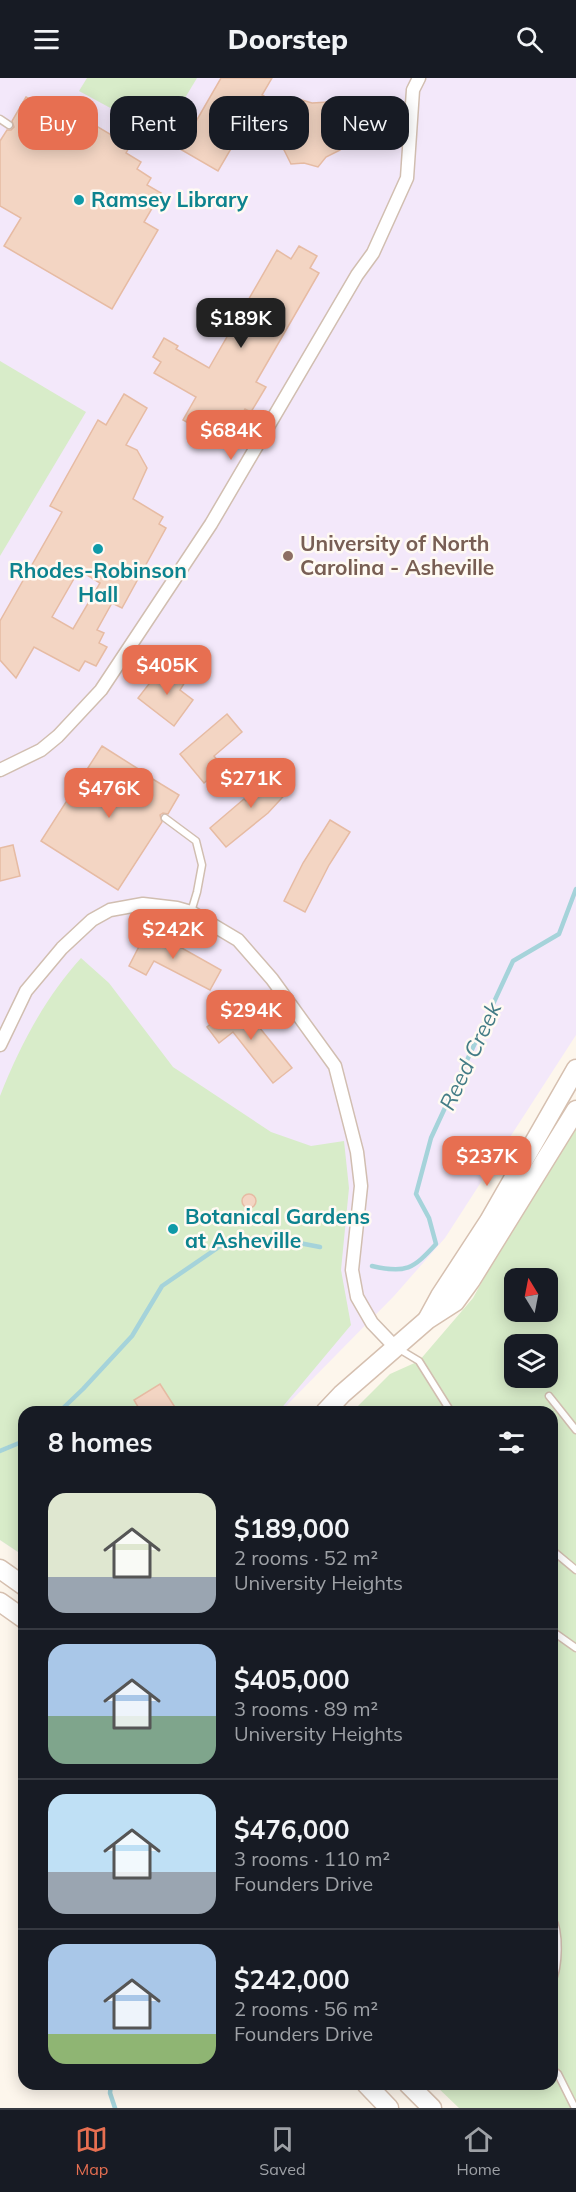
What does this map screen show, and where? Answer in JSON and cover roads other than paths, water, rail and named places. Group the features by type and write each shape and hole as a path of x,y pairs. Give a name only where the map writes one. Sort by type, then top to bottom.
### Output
{"main road":[{"path":"427,1320 489,1221 576,1070"},
{"path":"331,1406 395,1347 461,1295 576,1110"},
{"path":"0,1569 18,1582"},
{"path":"0,1602 18,1614"},
{"path":"372,2090 389,2108"},
{"path":"414,2090 432,2108"}],"street":[{"path":"0,770 41,750 58,736 101,690 211,524 357,275 373,253 407,178 413,90 419,78"},
{"path":"0,1045 26,991 62,948 92,920 110,910 143,904 177,908 191,912 238,940 272,979 335,1066 357,1152 361,1186 352,1270 357,1297 372,1323 395,1347"}],"lane":[{"path":"0,119 9,125"},
{"path":"165,818 196,841 202,865 191,912"},
{"path":"395,1347 419,1361 447,1406"},
{"path":"549,1396 557,1406"},
{"path":"558,1407 576,1430"},
{"path":"558,1555 576,1570"},
{"path":"558,1635 576,1648"},
{"path":"558,2074 575,2108"}],"waterway":[{"name":"Reed Creek","path":"372,1266 393,1269 408,1267 415,1264 436,1244 429,1218 416,1194 431,1138 513,961 559,934 576,889"},
{"name":"Reed Creek","path":"65,1406 132,1336 162,1286 232,1238 294,1242 320,1247"},
{"name":"Reed Creek","path":"0,1451 18,1444"},
{"path":"110,2090 115,2108"}],"place":[{"name":"Ramsey Library","path":"79,200"},
{"name":"Rhodes-Robinson Hall","path":"98,549"},
{"name":"University of North Carolina - Asheville","path":"288,556"},
{"name":"Botanical Gardens at Asheville","path":"173,1229"}]}
